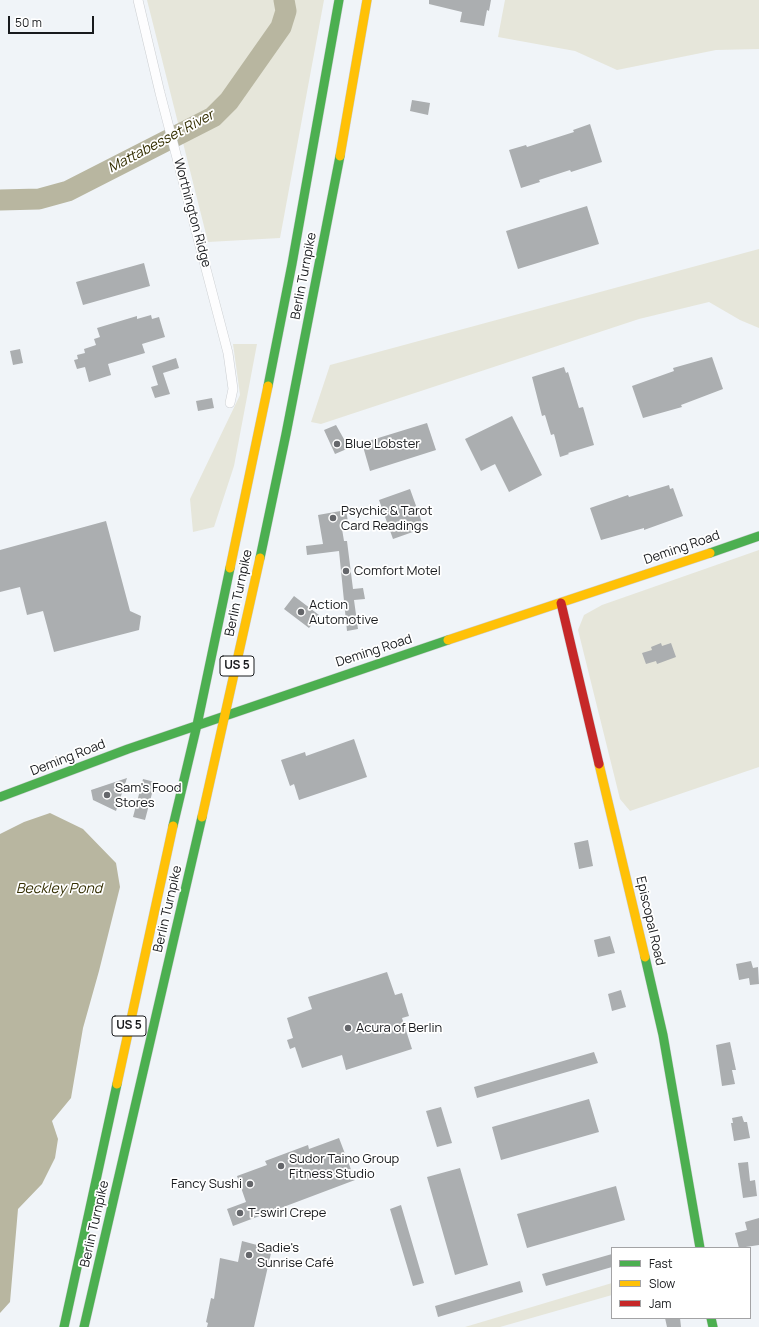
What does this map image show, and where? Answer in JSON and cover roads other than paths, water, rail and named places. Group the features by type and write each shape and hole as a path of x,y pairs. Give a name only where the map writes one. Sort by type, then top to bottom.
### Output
{"main road":[{"name":"Berlin Turnpike","path":"64,1327 167,849 197,725 292,264 339,0"},
{"name":"Berlin Turnpike","path":"84,1327 226,715 289,421 349,111 367,0"},
{"name":"Deming Road","path":"0,797 226,715 759,536"},
{"name":"Episcopal Road","path":"561,603 663,1035 700,1247"}],"street":[{"name":"Worthington Ridge","path":"138,0 228,353 233,389 230,403"}],"water":[{"name":"Beckley Pond","path":"50,813 83,829 116,863 120,887 83,1028 71,1098 52,1121 58,1139 55,1158 42,1184 18,1209 10,1302 0,1313 0,834 24,822"}],"waterway":[{"name":"Mattabesset River","path":"0,200 39,199 68,191 213,117 229,101 281,27 286,11 284,0"}],"place":[{"name":"Blue Lobster","path":"337,444"},
{"name":"Psychic & Tarot Card Readings","path":"333,518"},
{"name":"Comfort Motel","path":"346,571"},
{"name":"Action Automotive","path":"301,612"},
{"name":"Sam's Food Stores","path":"107,795"},
{"name":"Acura of Berlin","path":"348,1028"},
{"name":"Sudor Taino Group Fitness Studio","path":"281,1166"},
{"name":"Fancy Sushi","path":"250,1184"},
{"name":"T-swirl Crepe","path":"240,1213"},
{"name":"Sadie's Sunrise Café","path":"249,1255"}]}
